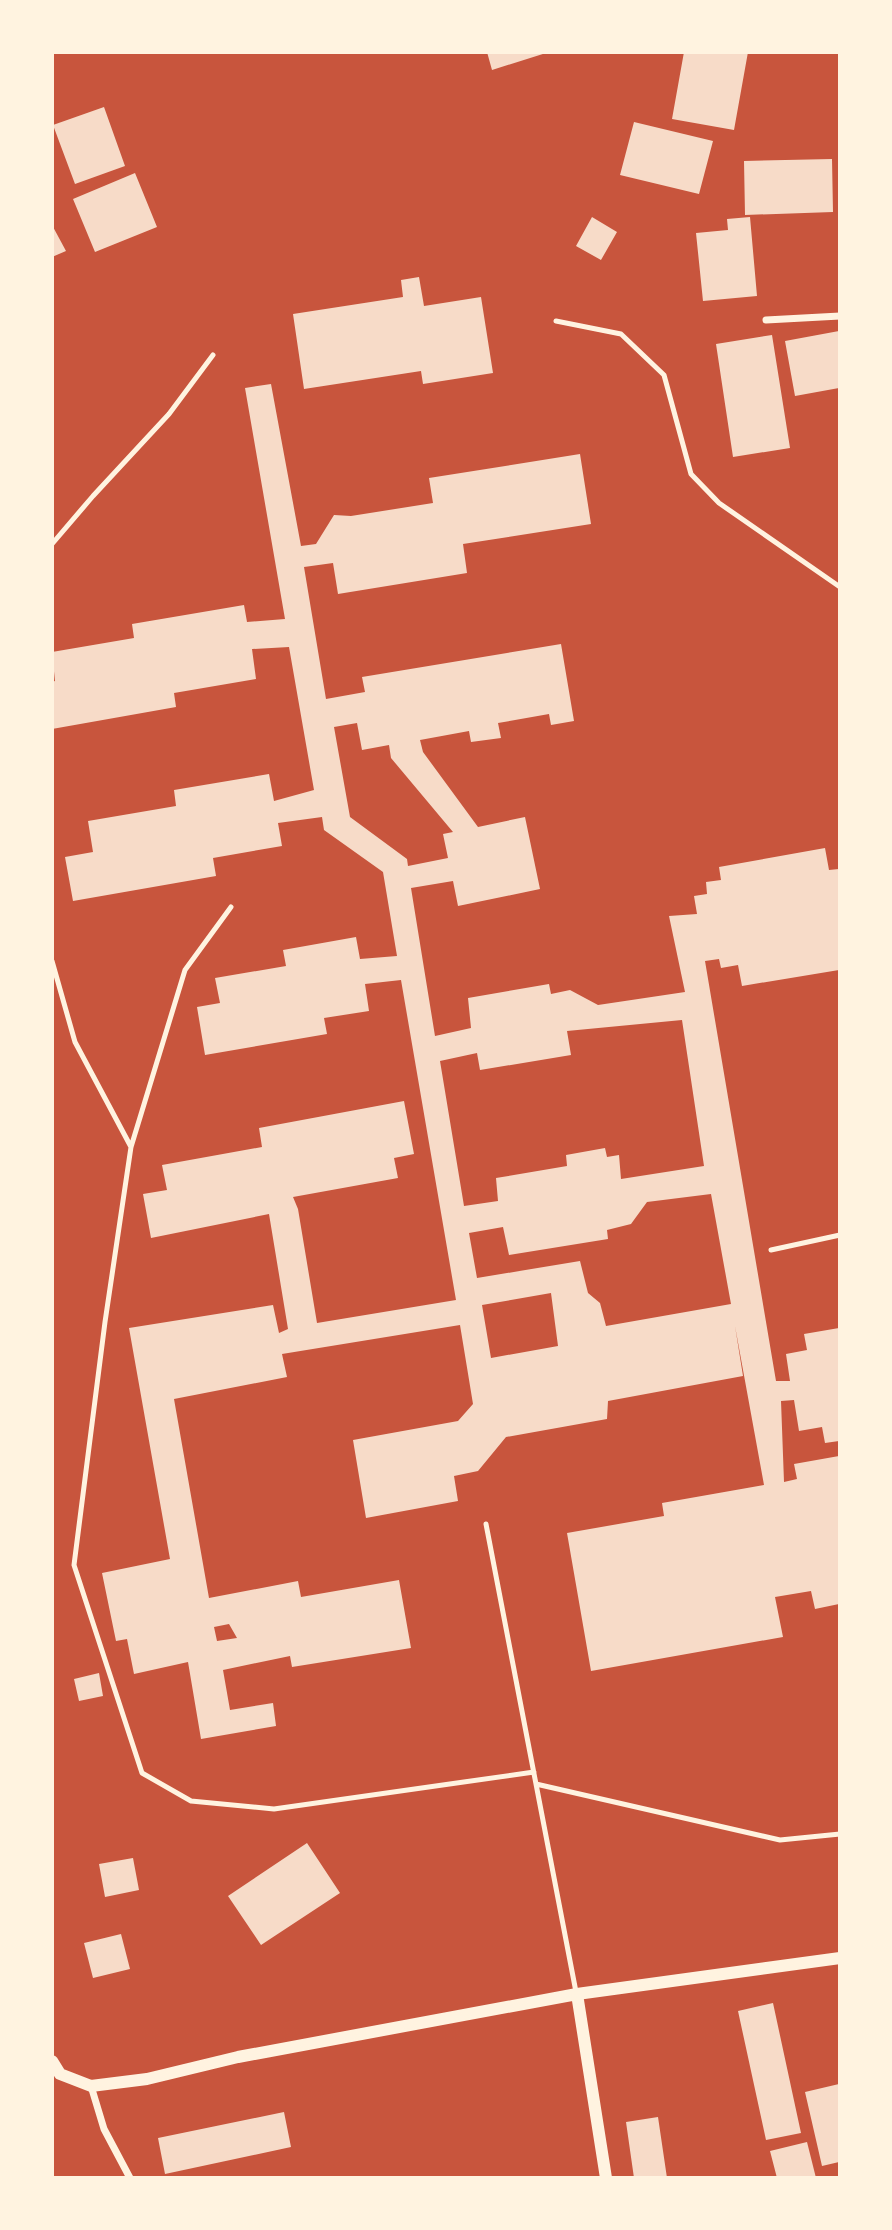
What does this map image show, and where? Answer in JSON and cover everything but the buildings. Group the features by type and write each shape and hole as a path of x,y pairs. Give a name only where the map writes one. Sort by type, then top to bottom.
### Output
{"street":[{"path":"766,320 839,316"},
{"path":"52,2060 56,2076 91,2086 147,2079 238,2057 576,1994 839,1958"},
{"path":"576,1994 606,2178"},
{"path":"91,2086 104,2129 130,2178"}],"lane":[{"path":"556,321 621,334 664,374 691,474 719,503 839,587"},
{"path":"52,544 169,414 213,355"},
{"path":"231,907 185,970 131,1147 104,1322 74,1565 142,1773 191,1801 274,1810 534,1772"},
{"path":"52,961 75,1042 131,1147"},
{"path":"771,1250 839,1235"},
{"path":"486,1524 576,1994"},
{"path":"536,1784 780,1840 839,1834"}]}
